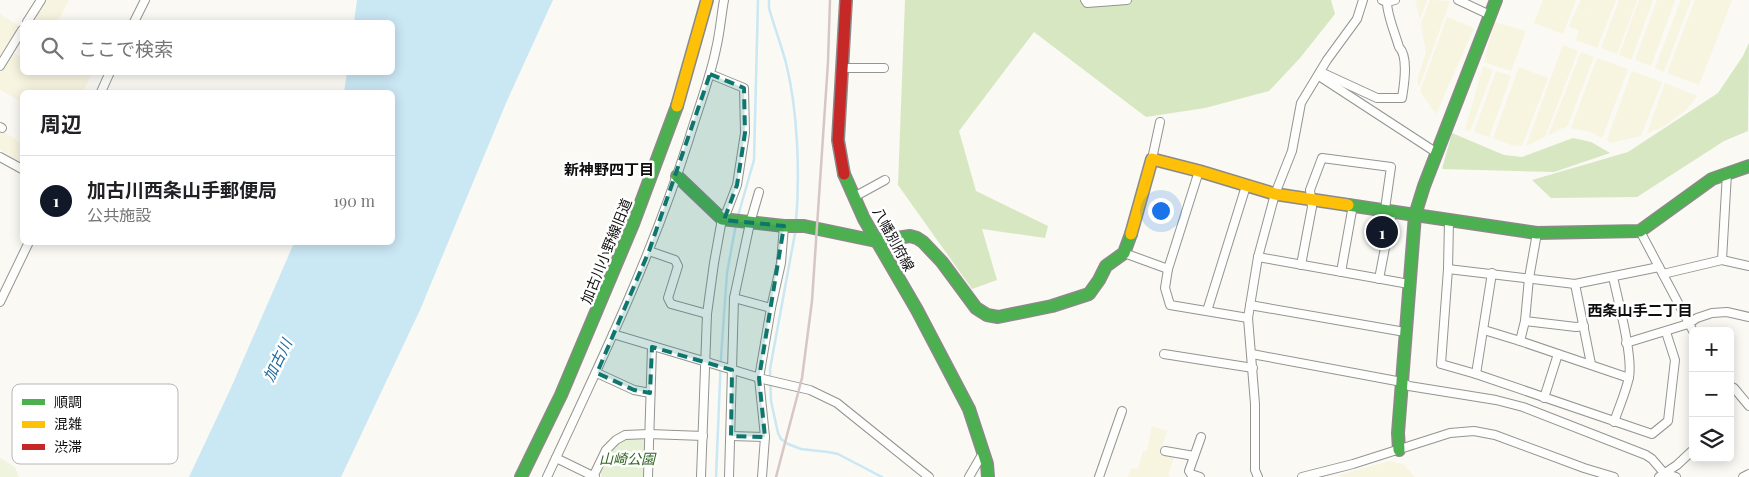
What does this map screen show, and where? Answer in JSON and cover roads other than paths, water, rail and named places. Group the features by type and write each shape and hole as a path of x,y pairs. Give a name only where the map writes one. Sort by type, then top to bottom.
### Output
{"street":[{"path":"28,20 42,0"},
{"path":"135,20 145,0"},
{"name":"加古川小野線旧道","path":"521,477 564,388 633,224 673,119 707,0"},
{"path":"547,477 597,373 649,252 677,176 710,74 717,48 724,0"},
{"name":"八幡別府線","path":"846,0 838,140 842,169 876,240 917,310 969,409 987,464 988,477"},
{"path":"1085,0 1087,3 1093,3 1127,0"},
{"path":"1258,477 1255,470 1255,413 1248,318 1258,257 1275,194 1292,151 1301,103 1320,77 1327,60 1357,19 1363,0"},
{"path":"1458,0 1490,15"},
{"path":"1399,450 1398,433 1415,215 1424,186 1496,0"},
{"path":"1320,77 1325,74 1377,98 1402,98 1406,73 1402,50 1399,47 1392,21 1387,11 1388,1"},
{"path":"0,66 20,33"},
{"path":"842,68 884,68"},
{"path":"701,477 707,314 714,262 724,220 737,185 745,133 744,88 710,74"},
{"path":"102,90 109,75"},
{"path":"1320,77 1437,153"},
{"path":"677,176 724,220 804,226 876,240 910,236 918,238 942,262 976,308 987,315 998,317 1052,306 1089,294 1106,266 1124,253 1129,242 1152,159 1160,122"},
{"path":"0,157 20,168"},
{"path":"1301,265 1312,207 1310,190 1322,158 1391,167 1388,210 1379,279"},
{"path":"1152,159 1275,194 1537,233 1640,231 1712,178 1749,166"},
{"path":"1199,171 1168,269 1165,288 1170,305 1248,318"},
{"path":"1722,260 1727,173"},
{"path":"854,197 885,180"},
{"path":"1207,311 1246,186"},
{"path":"729,477 734,298 750,222 759,192"},
{"path":"1341,272 1353,205"},
{"path":"1450,221 1441,364 1476,374 1652,434 1668,421 1675,360 1666,332"},
{"path":"762,477 764,437 761,378 771,308 781,263 784,226"},
{"path":"1640,231 1690,327"},
{"path":"1520,341 1537,233"},
{"path":"0,302 28,245"},
{"path":"649,252 675,260 678,266 668,298 671,304 707,314"},
{"path":"1124,253 1168,269"},
{"path":"1258,257 1409,284"},
{"path":"1448,268 1575,284 1722,260 1749,266"},
{"path":"1476,374 1492,273"},
{"path":"1613,277 1630,370 1614,422"},
{"path":"1575,284 1591,364"},
{"path":"734,298 771,308"},
{"path":"1250,305 1405,332"},
{"path":"1691,327 1698,318 1712,313 1727,312 1749,317"},
{"path":"1524,321 1576,327 1584,326"},
{"path":"1626,343 1666,332 1689,328"},
{"path":"1484,330 1629,378"},
{"path":"613,334 732,370 810,390 838,403 930,477"},
{"path":"648,477 652,347"},
{"path":"1164,354 1252,368"},
{"path":"1252,354 1402,382 1409,386 1496,400 1523,407 1646,455 1652,459 1661,475"},
{"path":"1544,398 1558,354"},
{"path":"597,373 634,390 650,393"},
{"path":"1734,388 1749,406"},
{"path":"1099,477 1122,411"},
{"path":"1302,477 1399,450 1450,432 1474,431 1502,437 1584,468 1614,477"},
{"path":"556,458 594,477 606,450 616,440 625,435 703,436"},
{"path":"731,436 764,437"},
{"path":"1200,477 1191,474 1189,471 1201,437"},
{"path":"1165,451 1194,456"},
{"path":"969,477 983,453"},
{"path":"1661,475 1677,465 1689,454"},
{"path":"1743,477 1749,474"},
{"path":"1661,475 1676,477"}],"water":[{"name":"加古川","path":"357,0 553,0 506,103 420,310 341,477 189,477 230,390 293,245 395,245 395,90 344,90 347,75 395,75 395,20 354,20"}],"waterway":[{"path":"738,216 754,160 758,0"},
{"path":"769,0 769,8 786,63 793,101 798,163 796,223"},
{"path":"716,477 727,273 736,224"},
{"path":"796,228 770,369 771,401 778,433 781,439 788,444 801,449 838,454 882,477"}],"railway":[{"path":"776,477 802,378 812,301 828,62 830,0"}],"place":[{"name":"加古川西条山手郵便局","path":"1382,232"}],"district":[{"name":"新神野四丁目","path":"609,169"},
{"name":"西条山手二丁目","path":"1640,310"}],"park label":[{"name":"山崎公園","path":"627,458"}]}
